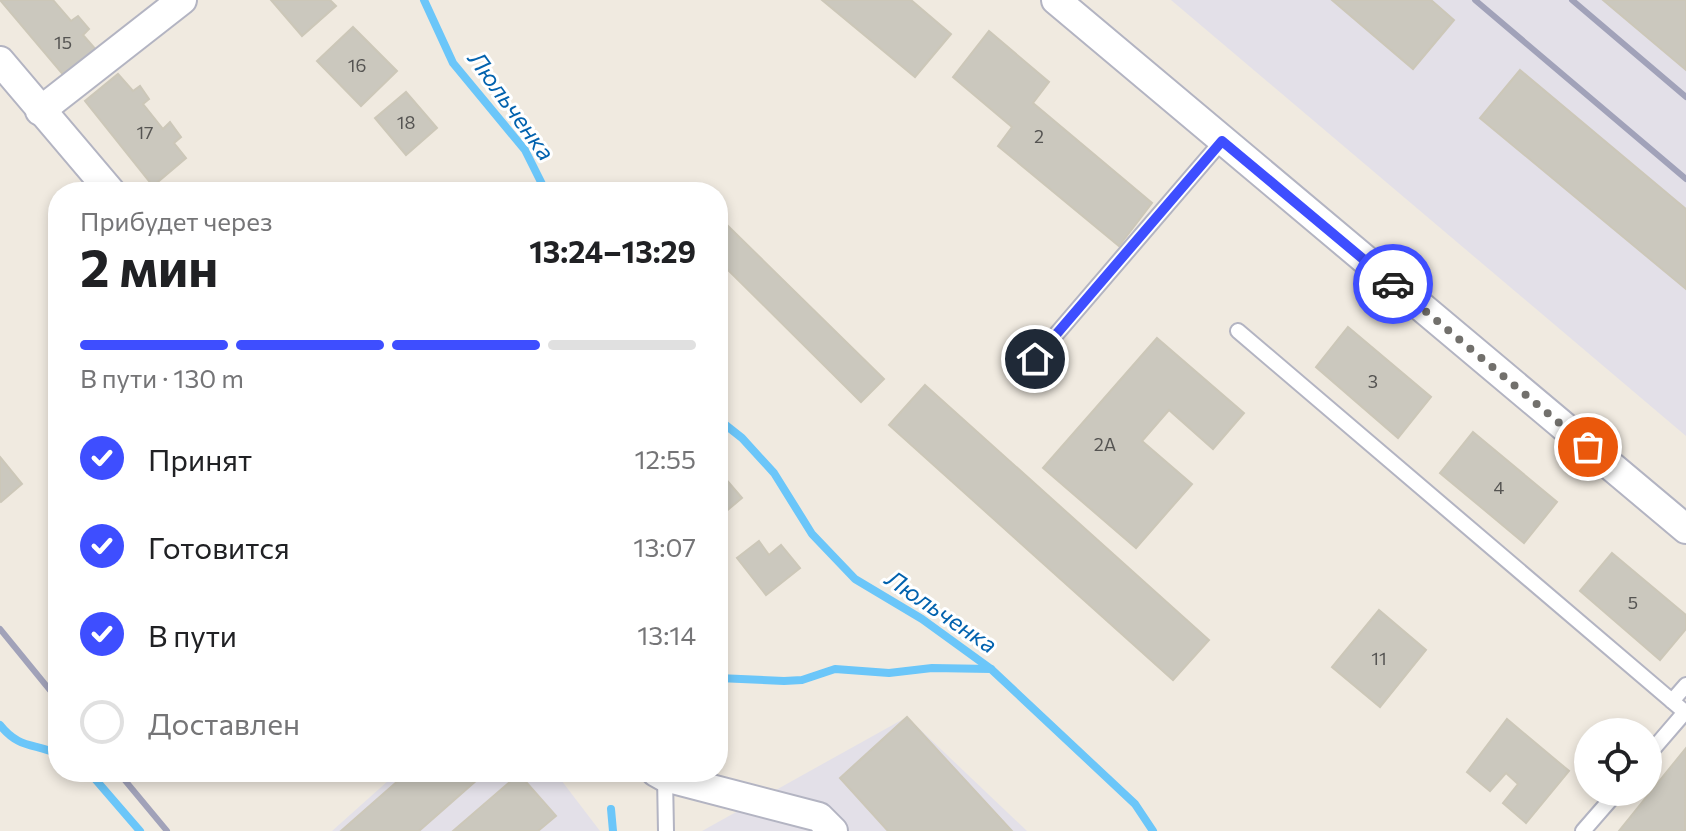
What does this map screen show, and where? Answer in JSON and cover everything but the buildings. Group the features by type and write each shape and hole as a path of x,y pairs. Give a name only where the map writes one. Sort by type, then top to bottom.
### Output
{"street":[{"path":"40,111 182,0"},
{"path":"1056,0 1686,529"},
{"path":"0,61 102,182"},
{"path":"687,782 819,817 833,831"}],"lane":[{"path":"1035,359 1222,141"},
{"path":"1238,331 1686,713 1662,740"},
{"path":"1672,701 1686,685"},
{"path":"662,782 666,831"},
{"path":"1583,831 1605,806"}],"shaded area":[{"path":"1171,0 1686,0 1686,436"},
{"path":"907,717 1027,831 702,831"},
{"path":"387,782 563,782 600,831 332,831"}],"waterway":[{"name":"Люльченка","path":"424,0 453,63 525,150 541,182"},
{"name":"Люльченка","path":"728,427 774,473 812,534 855,579 922,619 991,669 1135,804 1153,831"},
{"path":"728,678 802,680 835,669 889,673 932,668 991,669"},
{"path":"0,725 20,742 48,751"},
{"path":"98,782 140,831"},
{"path":"611,809 613,831"}],"railway":[{"path":"1475,0 1686,179"},
{"path":"1572,0 1686,97"},
{"path":"0,629 48,688"},
{"path":"126,782 167,831"}],"way so far":[{"path":"1393,284 1588,447"}],"route":[{"path":"1035,359 1222,141 1393,284"}]}
